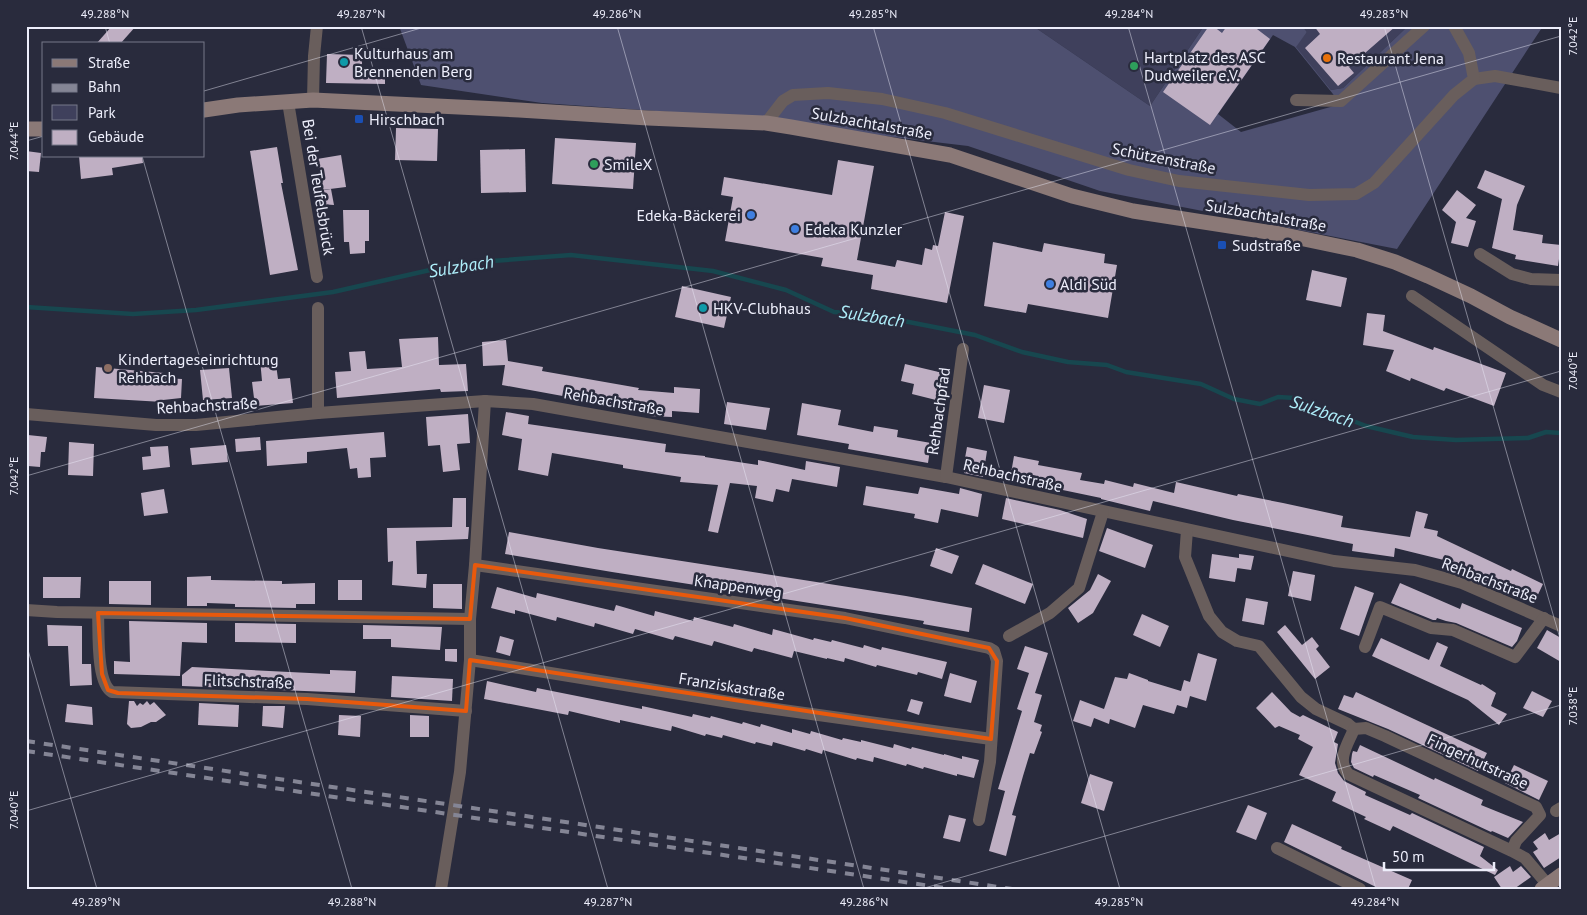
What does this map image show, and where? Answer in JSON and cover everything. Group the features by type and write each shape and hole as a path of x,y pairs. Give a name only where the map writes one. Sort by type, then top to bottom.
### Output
{"main road":[{"name":"Sulzbachtalstraße","path":"205,110 238,105 313,100 766,124 950,155 1072,196 1133,212 1280,234 1357,250 1395,262 1428,276 1561,340"},
{"path":"26,129 42,129"},
{"name":"Sulzbachtalstraße","path":"1510,317 1561,350"},
{"path":"1545,887 1561,875"}],"street":[{"path":"313,100 317,26"},
{"path":"1296,100 1341,101 1424,26"},
{"path":"1454,26 1469,53 1474,79 1495,76 1561,88"},
{"name":"Schützenstraße","path":"766,124 783,101 793,95 828,93 882,99 945,114 1129,170 1179,180 1309,195 1356,194 1374,183 1454,95 1474,79"},
{"name":"Bei der Teufelsbrück","path":"288,102 317,278"},
{"path":"1480,254 1512,274 1531,279 1561,280"},
{"path":"1412,296 1543,385 1561,392"},
{"path":"318,308 318,413"},
{"name":"Rehbachpfad","path":"946,477 963,349"},
{"path":"443,889 446,850 460,772 466,711 470,660 470,619 485,401"},
{"name":"Rehbachstraße","path":"26,414 156,425 196,426 318,413 485,401 533,404 946,477 1334,561 1415,570 1462,583 1561,626"},
{"path":"1009,636 1050,613 1079,588 1103,512"},
{"name":"Fingerhutstraße","path":"1187,530 1185,558 1209,616 1222,632 1237,641 1259,646 1301,697 1316,709 1348,724 1354,729 1366,728 1386,736 1536,807 1540,815 1516,841 1512,850"},
{"name":"Knappenweg","path":"475,565 845,618 989,648 994,651 997,662 991,739"},
{"name":"Rehbachstraße","path":"1365,647 1380,606 1431,628 1453,630 1515,657 1544,618"},
{"path":"26,610 98,613 470,619"},
{"name":"Flitschstraße","path":"98,613 102,674 105,685 112,692 307,699 466,711"},
{"name":"Franziskastraße","path":"470,660 754,706 991,739"},
{"path":"1354,729 1342,759 1343,768 1348,774 1512,850 1525,858 1545,887"},
{"path":"980,820 990,762 991,739"},
{"path":"1277,848 1360,889"}],"highlighted area":[{"path":"475,565 845,618 989,648 997,661 991,739 470,660 466,711 307,699 118,693 108,690 102,674 98,613 470,619"}],"green space":[{"name":"Hartplatz des ASC Dudweiler e.V.","path":"1033,26 1204,26 1150,106"},
{"path":"1302,26 1408,26 1343,88 1331,90 1295,47 1307,32"}],"shaded area":[{"path":"399,26 1033,26 1150,106 1204,26 1302,26 1307,32 1296,47 1331,90 1343,88 1408,26 1543,26 1397,249 1100,191 968,146 699,114 542,103 421,85","holes":["1273,35 1295,47 1341,104 1241,132 1218,114"]}],"building":[{"path":"112,26 136,26 122,42 98,42"},
{"path":"1209,26 1213,26 1222,33 1227,26 1253,26 1270,39 1210,125 1163,92"},
{"path":"1314,26 1396,26 1349,67 1354,73 1338,86 1305,48 1320,34"},
{"name":"Kulturhaus am Brennenden Berg","path":"327,54 362,55 362,70 385,70 385,84 326,83"},
{"path":"396,128 438,129 437,161 395,160"},
{"name":"SmileX","path":"555,138 636,143 633,189 552,184"},
{"path":"277,147 283,183 281,183 298,270 270,275 250,151"},
{"path":"525,149 526,192 481,193 480,150"},
{"path":"26,151 41,153 39,172 26,171"},
{"path":"341,155 346,187 322,190 317,159"},
{"path":"79,158 142,158 143,163 112,168 113,175 81,179"},
{"name":"Edeka Kunzler","path":"838,160 874,166 857,260 895,267 897,260 922,265 925,248 932,250 933,245 938,246 945,212 964,216 947,303 871,289 873,275 821,266 823,258 725,241 733,197 721,195 724,177 832,195"},
{"path":"1485,170 1525,186 1517,205 1513,230 1543,235 1542,243 1561,245 1558,266 1515,259 1516,255 1492,248 1502,199 1477,188"},
{"path":"331,189 334,205 320,204 318,191"},
{"path":"1457,190 1476,205 1466,218 1476,221 1468,247 1451,243 1456,222 1442,210"},
{"path":"343,210 369,210 369,241 365,241 365,253 350,254 349,242 344,242"},
{"name":"Aldi Süd","path":"993,242 1042,252 1044,243 1105,254 1104,263 1117,265 1108,318 1028,304 1026,313 984,306"},
{"path":"1312,270 1347,278 1341,307 1306,300"},
{"name":"HKV-Clubhaus","path":"682,286 731,297 724,328 675,317"},
{"path":"1367,313 1385,315 1383,331 1433,350 1434,347 1506,373 1494,406 1446,388 1444,391 1411,378 1410,381 1386,371 1394,350 1363,345"},
{"path":"438,337 439,365 466,364 468,391 441,392 440,389 337,398 335,372 351,371 349,352 365,351 367,369 402,367 399,339"},
{"path":"506,340 508,361 543,367 542,371 639,388 638,390 674,393 674,387 700,389 699,413 672,411 672,417 649,416 650,412 502,385 505,365 483,366 482,342"},
{"path":"275,357 278,379 290,378 293,403 255,406 252,382 262,381 260,359"},
{"path":"905,364 943,373 936,400 912,394 914,384 901,381"},
{"path":"96,367 164,373 164,378 182,379 181,398 163,400 163,402 94,398"},
{"path":"229,368 232,398 203,400 200,370"},
{"path":"984,385 1010,390 1004,423 978,418"},
{"path":"727,402 770,408 766,430 724,424"},
{"path":"802,403 841,410 838,425 873,432 874,426 898,430 897,437 931,443 928,463 848,449 849,444 797,435"},
{"path":"506,412 529,416 528,424 666,444 665,452 705,456 758,465 758,460 805,470 806,461 840,467 837,487 792,479 789,492 776,489 773,502 755,498 757,486 730,483 718,533 708,531 718,485 680,482 681,477 623,468 623,465 552,453 548,476 518,470 522,439 502,435"},
{"path":"468,414 470,443 457,444 460,470 443,472 440,445 428,446 426,417"},
{"path":"384,432 386,457 370,458 371,477 358,478 357,468 350,469 347,448 307,452 307,463 267,466 266,441"},
{"path":"28,435 47,437 45,452 41,452 40,467 28,466 29,452 26,452"},
{"path":"260,437 261,450 236,452 235,439"},
{"path":"69,442 94,444 93,476 68,475"},
{"path":"226,445 228,462 192,465 190,448"},
{"path":"168,446 170,467 143,470 142,457 151,456 150,447"},
{"path":"967,447 987,451 983,477 964,473"},
{"path":"1014,456 1039,461 1038,465 1082,473 1080,480 1104,484 1105,480 1133,487 1134,483 1174,493 1176,482 1237,496 1238,494 1343,516 1341,527 1410,537 1416,511 1428,514 1424,528 1438,531 1437,536 1543,584 1534,603 1447,564 1448,561 1395,548 1394,557 1352,551 1353,544 1233,520 1153,501 1150,511 1101,498 1010,479"},
{"path":"866,486 918,494 920,487 959,494 960,488 982,494 978,517 941,509 938,523 914,518 915,514 863,505"},
{"path":"164,489 168,513 144,516 141,493"},
{"path":"453,498 466,498 466,527 469,527 468,539 416,541 417,574 427,574 426,588 392,585 393,561 388,562 387,528 452,527"},
{"path":"1006,498 1060,510 1087,519 1083,538 1002,519"},
{"path":"1107,528 1153,545 1145,568 1099,551"},
{"path":"509,532 972,608 969,632 923,624 924,621 505,554"},
{"path":"936,548 959,556 952,574 930,566"},
{"path":"1212,554 1239,558 1239,554 1254,556 1251,570 1237,568 1235,582 1209,578"},
{"path":"983,564 1033,584 1025,604 975,584"},
{"path":"1293,571 1315,575 1311,601 1288,596"},
{"path":"1098,574 1111,581 1093,613 1078,623 1068,608 1090,590"},
{"path":"211,576 211,580 282,581 282,584 315,583 315,604 296,604 296,608 235,607 235,604 207,603 207,606 187,606 187,577"},
{"path":"43,577 81,577 80,598 43,598"},
{"path":"338,580 362,580 362,600 338,600"},
{"path":"109,581 151,581 151,605 109,604"},
{"path":"1400,583 1460,609 1462,603 1522,628 1517,641 1512,647 1456,623 1437,618 1433,620 1391,603"},
{"path":"433,584 462,584 462,609 433,608"},
{"path":"1355,586 1374,593 1359,636 1340,629"},
{"path":"497,587 536,598 537,593 614,611 616,605 654,616 655,611 693,621 694,617 733,627 734,624 772,635 773,629 813,640 814,638 831,642 832,640 863,648 864,645 881,650 882,647 947,662 942,679 918,672 917,675 877,665 876,667 845,658 844,662 794,651 792,658 754,648 752,652 714,641 712,646 675,636 673,640 635,629 633,634 595,623 594,627 557,617 556,621 515,610 515,614 491,608"},
{"path":"1246,598 1268,602 1264,625 1242,621"},
{"path":"1142,614 1169,626 1160,647 1133,635"},
{"path":"129,621 207,623 207,643 182,642 180,676 114,674 114,661 130,662"},
{"path":"235,623 296,624 296,643 235,642"},
{"path":"47,625 82,626 82,664 91,664 92,685 70,686 68,646 48,646"},
{"path":"363,625 442,627 440,650 391,647 391,639 363,639"},
{"path":"1285,625 1302,645 1312,637 1319,646 1316,649 1330,667 1315,679 1277,632"},
{"path":"1547,630 1561,638 1561,662 1537,648"},
{"path":"500,636 514,640 510,656 496,652"},
{"path":"1381,638 1429,660 1437,642 1448,647 1440,666 1482,684 1496,693 1491,706 1507,714 1499,725 1468,700 1372,656"},
{"path":"1025,646 1048,653 1035,693 1042,695 1034,722 1042,725 1040,731 1042,732 1034,754 1030,753 1023,776 1012,815 1016,816 1006,856 989,851 1005,791 998,789 1022,711 1017,709 1029,673 1017,669"},
{"path":"445,649 457,649 457,662 445,661"},
{"path":"1198,653 1217,659 1206,701 1190,696 1187,708 1177,705 1174,714 1143,705 1135,728 1110,719 1109,724 1094,718 1091,727 1073,721 1080,700 1104,709 1115,677 1127,679 1129,673 1181,691 1184,680 1190,682"},
{"path":"192,667 330,674 330,670 356,671 355,693 182,686 182,675"},
{"path":"950,673 977,681 971,703 944,696"},
{"path":"392,676 453,679 452,701 391,697"},
{"path":"487,681 536,692 537,688 642,709 642,706 692,717 693,714 710,718 711,716 760,727 761,724 792,733 792,729 810,734 811,731 842,740 843,738 861,742 861,740 893,748 894,744 962,759 962,756 979,760 974,778 957,774 957,776 924,767 923,769 907,764 906,766 874,757 873,762 857,758 856,760 823,750 822,754 773,742 772,746 756,742 755,744 723,735 722,738 706,734 705,736 672,726 671,731 620,720 620,723 569,711 568,715 484,699"},
{"path":"1532,691 1552,701 1543,717 1523,708"},
{"path":"1272,692 1291,712 1300,717 1303,715 1338,732 1334,742 1338,744 1335,763 1338,773 1344,781 1366,792 1365,795 1410,815 1412,813 1484,847 1480,856 1498,870 1495,875 1393,826 1390,831 1364,819 1366,817 1332,801 1336,792 1299,775 1313,747 1298,739 1300,735 1279,726 1275,728 1256,708"},
{"path":"1356,692 1487,753 1478,771 1388,729 1338,709 1344,695 1353,698"},
{"path":"911,699 923,702 919,715 907,711"},
{"path":"129,701 134,701 137,706 140,703 143,705 147,701 150,705 154,702 166,715 156,722 131,728 127,724"},
{"path":"199,703 239,705 238,727 198,725"},
{"path":"67,704 92,707 93,725 65,722"},
{"path":"263,706 285,706 283,728 262,726"},
{"path":"339,715 361,716 360,737 338,735"},
{"path":"410,715 429,716 429,737 410,737"},
{"path":"1360,745 1434,780 1435,778 1483,800 1481,805 1523,822 1508,838 1418,798 1420,795 1374,775 1373,777 1354,768 1351,762 1353,751 1357,752"},
{"path":"1514,765 1548,781 1539,800 1505,783"},
{"path":"1090,774 1113,782 1104,811 1081,803"},
{"path":"1248,805 1267,813 1256,840 1236,832"},
{"path":"949,815 966,819 960,842 943,838"},
{"path":"1292,824 1342,847 1341,849 1412,880 1408,889 1380,889 1284,842"},
{"path":"1545,833 1549,840 1561,833 1561,857 1544,868 1533,852 1538,849 1533,842"},
{"path":"1510,866 1513,872 1521,866 1531,877 1514,889 1502,889 1494,877"}],"waterway":[{"name":"Sulzbach","path":"26,307 133,314 196,310 333,292 430,270 492,261 571,255 713,271 786,290 834,312 873,315 975,335 1022,352 1068,362 1107,365 1126,372 1201,384 1234,399 1260,404 1278,397 1295,398 1366,426 1413,437 1456,440 1528,438 1546,432 1561,433"}],"railway":[{"path":"26,741 1012,889"},
{"path":"26,751 951,889"}],"place":[{"name":"Restaurant Jena","path":"1327,58"},
{"name":"Kulturhaus am Brennenden Berg","path":"344,62"},
{"name":"Hartplatz des ASC Dudweiler e.V.","path":"1134,66"},
{"name":"Hirschbach","path":"359,119"},
{"name":"SmileX","path":"594,164"},
{"name":"Edeka-Bäckerei","path":"751,215"},
{"name":"Edeka Kunzler","path":"795,229"},
{"name":"Sudstraße","path":"1222,245"},
{"name":"Aldi Süd","path":"1050,284"},
{"name":"HKV-Clubhaus","path":"703,308"},
{"name":"Kindertageseinrichtung Rehbach","path":"108,368"}]}
